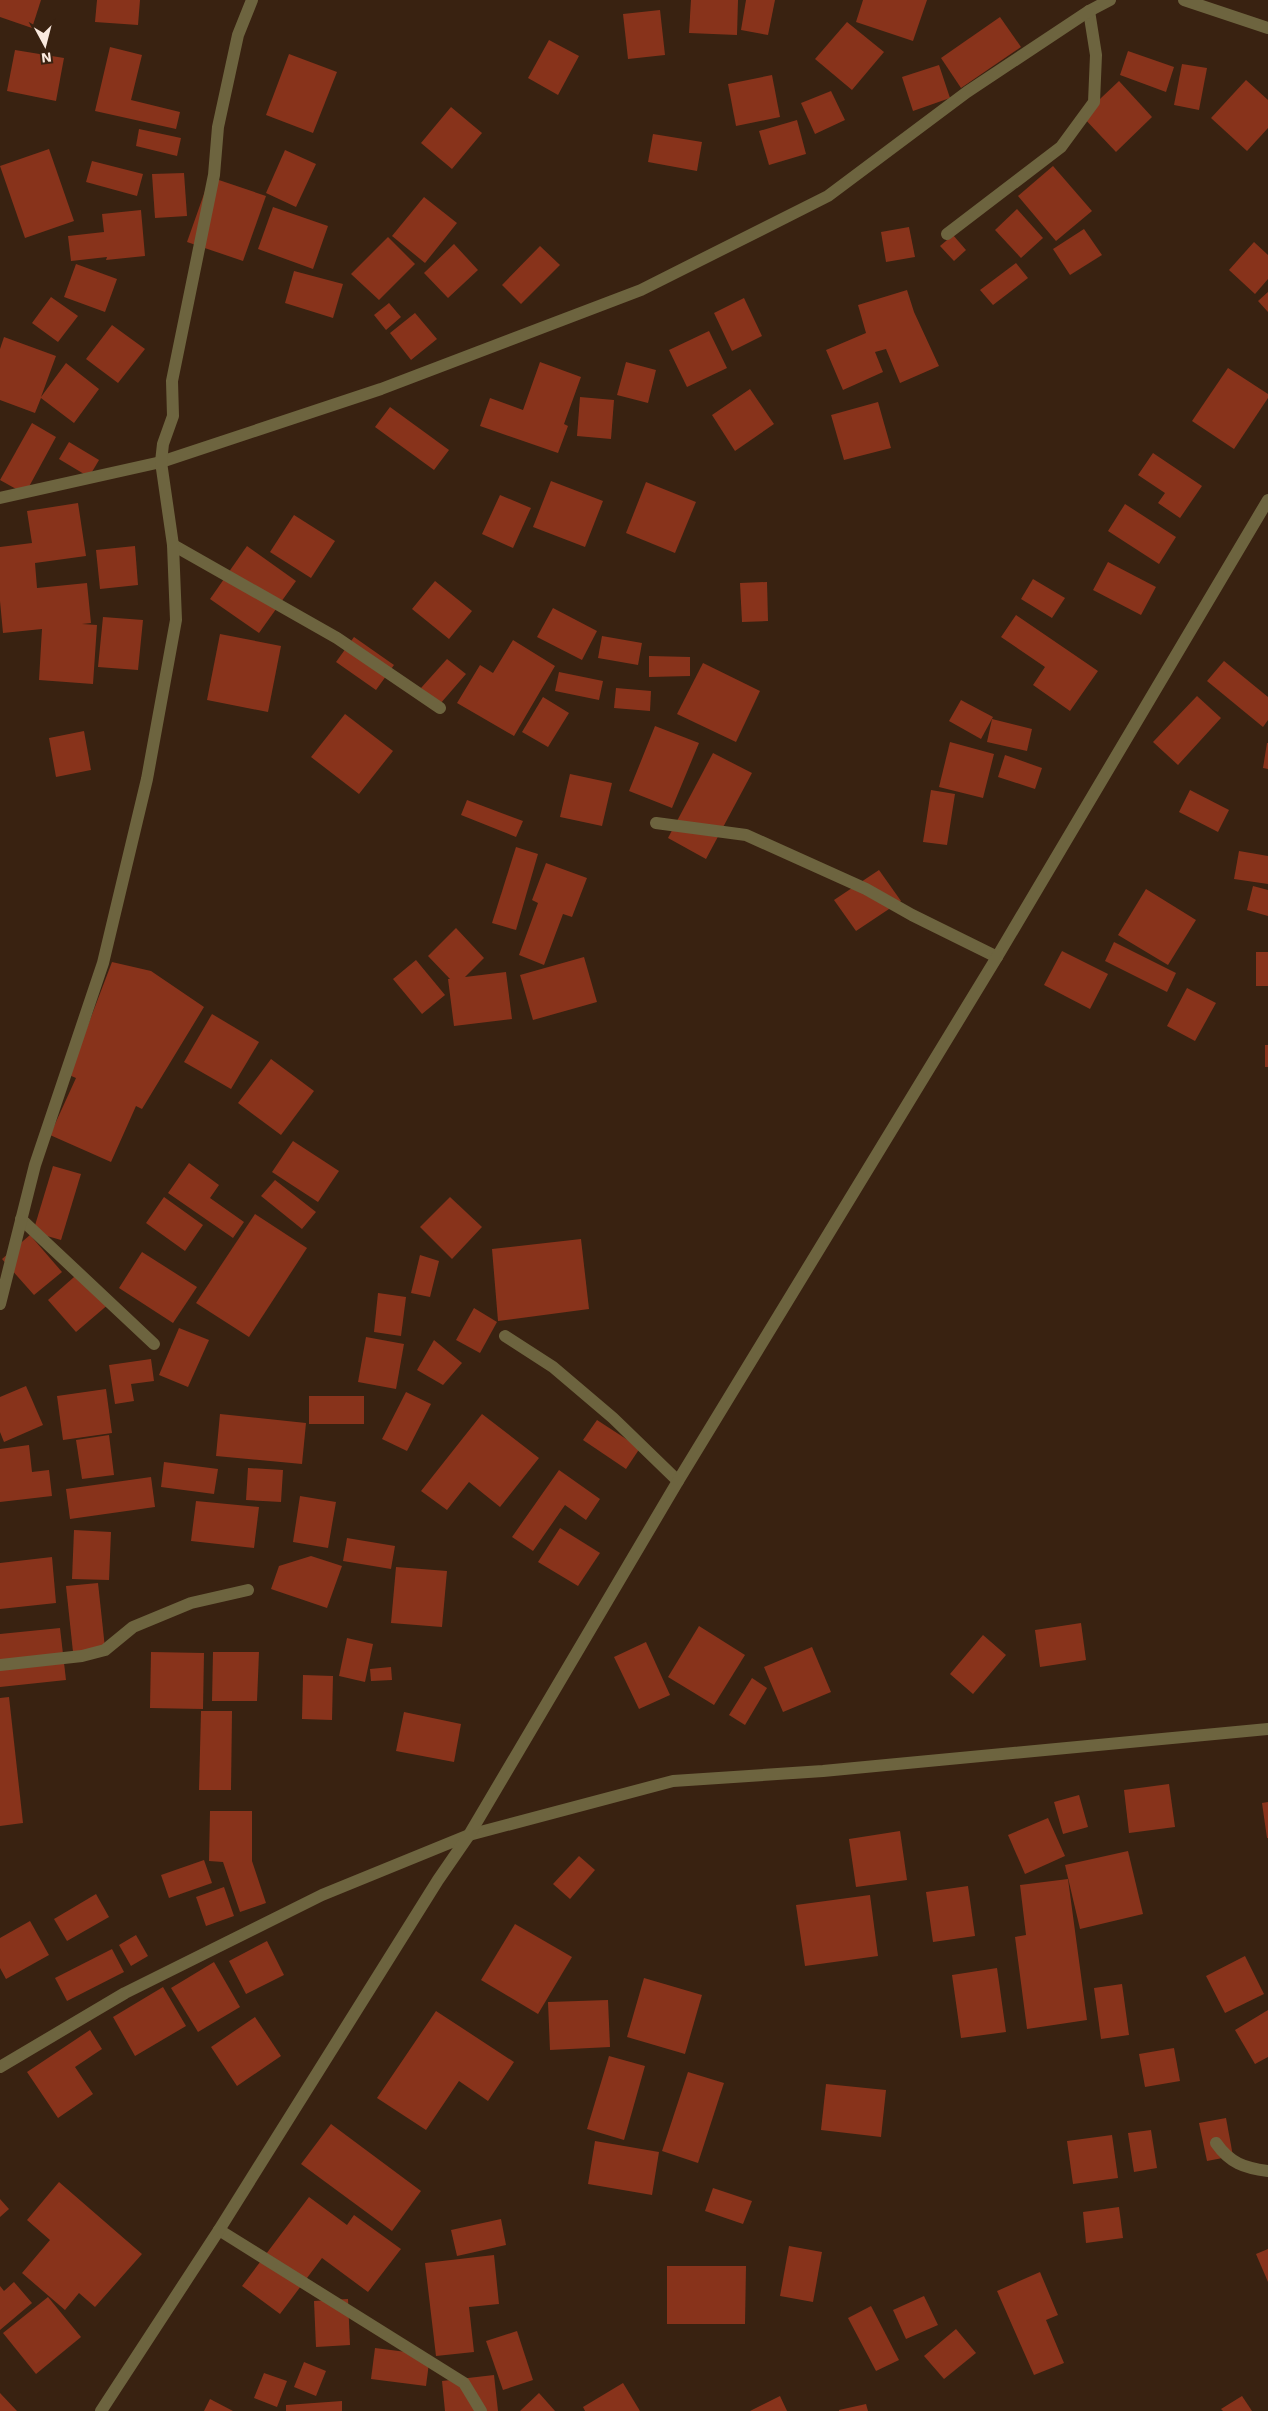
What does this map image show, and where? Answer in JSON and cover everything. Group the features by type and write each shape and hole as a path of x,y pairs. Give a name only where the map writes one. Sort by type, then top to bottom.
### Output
{"street":[{"path":"0,1304 35,1165 103,963 147,780 176,620 174,545 161,462 163,444 172,416 172,381 214,175 218,127 238,35 252,0"},
{"path":"0,498 161,462 382,389 641,290 828,196 967,92 1089,11 1110,0"},
{"path":"1184,0 1268,28"},
{"path":"948,234 1061,148 1094,102 1096,55 1089,11"},
{"path":"101,2411 219,2230 432,1888 470,1835 678,1480 997,957 1268,500"},
{"path":"174,545 337,638 440,708"},
{"path":"656,822 746,835 866,889 912,915 997,957"},
{"path":"20,1219 154,1344"},
{"path":"505,1336 553,1367 613,1418 678,1480"},
{"path":"0,1665 82,1656 106,1650 133,1627 191,1603 248,1590"},
{"path":"0,2067 125,1993 314,1899 470,1835 674,1781 823,1771 1268,1730"},
{"path":"1216,2143 1226,2157 1250,2169 1268,2171"},
{"path":"219,2230 464,2383 481,2411"}],"building":[{"path":"0,0 41,0 32,28 0,17"},
{"path":"97,0 140,0 138,25 95,22"},
{"path":"691,0 738,0 737,35 689,33"},
{"path":"746,0 775,0 768,35 741,30"},
{"path":"863,0 927,0 913,41 856,22"},
{"path":"660,10 665,55 628,59 623,14"},
{"path":"1000,17 1021,47 961,88 941,58"},
{"path":"847,22 884,52 852,90 815,59"},
{"path":"549,40 579,56 558,95 528,78"},
{"path":"110,47 142,55 131,100 180,112 176,129 95,111"},
{"path":"15,50 64,58 56,101 7,91"},
{"path":"1128,51 1174,67 1166,92 1120,75"},
{"path":"289,54 337,72 313,133 266,115"},
{"path":"1182,64 1207,68 1199,110 1174,105"},
{"path":"939,65 950,98 913,111 902,77"},
{"path":"772,75 780,117 736,126 728,84"},
{"path":"1246,80 1268,100 1268,128 1247,151 1211,118"},
{"path":"1119,81 1152,117 1116,152 1082,116"},
{"path":"831,91 845,120 815,134 801,103"},
{"path":"451,107 482,133 452,169 421,143"},
{"path":"797,120 806,154 769,165 759,131"},
{"path":"139,129 181,138 177,156 136,146"},
{"path":"653,134 702,142 697,171 648,162"},
{"path":"49,149 74,221 25,238 0,166"},
{"path":"285,150 316,164 296,207 266,193"},
{"path":"92,161 143,174 137,196 86,182"},
{"path":"1053,166 1092,211 1056,241 1018,196"},
{"path":"184,173 187,216 155,218 152,174"},
{"path":"210,177 266,196 243,261 187,242"},
{"path":"424,197 457,223 425,263 392,236"},
{"path":"273,207 328,226 313,269 258,249"},
{"path":"1017,209 1043,238 1021,258 995,230"},
{"path":"141,210 145,256 106,260 107,257 71,261 68,236 104,232 102,214"},
{"path":"909,227 915,257 886,262 881,232"},
{"path":"1084,229 1102,255 1070,275 1053,249"},
{"path":"953,235 966,250 954,261 940,246"},
{"path":"388,237 415,264 379,300 351,274"},
{"path":"1254,242 1268,255 1268,279 1255,294 1229,270"},
{"path":"454,244 478,270 448,298 424,273"},
{"path":"540,246 560,265 521,304 502,285"},
{"path":"1016,263 1028,278 993,305 980,290"},
{"path":"76,264 117,279 105,312 64,297"},
{"path":"294,271 343,284 333,318 285,303"},
{"path":"907,290 914,312 939,366 900,383 886,349 875,352 883,372 843,390 826,350 866,333 858,305"},
{"path":"1268,292 1268,312 1258,301"},
{"path":"51,297 78,316 58,342 32,323"},
{"path":"744,298 762,336 732,351 714,313"},
{"path":"389,303 401,317 386,330 374,315"},
{"path":"415,313 437,339 411,360 390,333"},
{"path":"112,325 145,349 118,383 86,359"},
{"path":"709,331 727,368 687,387 669,350"},
{"path":"4,337 56,356 41,397 66,363 99,389 74,423 41,398 35,413 0,400 0,349"},
{"path":"540,362 581,377 564,424 568,426 558,453 480,426 490,398 523,410"},
{"path":"626,362 656,370 648,403 617,395"},
{"path":"1228,368 1268,394 1268,398 1234,449 1192,421"},
{"path":"750,389 774,424 735,451 712,415"},
{"path":"580,397 614,400 611,439 577,436"},
{"path":"878,402 891,448 844,460 831,415"},
{"path":"390,407 449,450 434,470 375,427"},
{"path":"32,423 56,437 25,494 0,480"},
{"path":"69,442 99,460 89,477 59,459"},
{"path":"1153,453 1202,486 1180,518 1158,503 1165,493 1138,475"},
{"path":"551,481 603,501 585,547 533,527"},
{"path":"646,482 696,502 675,553 626,533"},
{"path":"500,495 531,508 513,548 482,534"},
{"path":"78,503 86,556 35,563 37,588 87,583 91,623 82,624 97,625 93,684 39,680 42,629 3,633 0,601 0,547 32,543 27,511"},
{"path":"1125,504 1176,537 1159,564 1108,531"},
{"path":"294,515 335,541 311,578 270,552"},
{"path":"135,546 138,585 100,589 96,550"},
{"path":"247,546 296,581 259,633 210,599"},
{"path":"1108,562 1156,587 1141,615 1093,590"},
{"path":"1033,579 1065,598 1052,618 1021,599"},
{"path":"435,581 472,611 449,639 412,609"},
{"path":"767,582 768,621 742,622 740,583"},
{"path":"553,608 597,631 582,660 537,637"},
{"path":"1016,615 1098,671 1070,711 1033,685 1045,667 1001,637"},
{"path":"103,617 143,620 138,670 98,667"},
{"path":"220,634 281,646 268,712 207,700"},
{"path":"602,636 642,643 638,665 598,658"},
{"path":"354,637 394,665 376,690 336,662"},
{"path":"513,640 555,666 514,736 457,703 480,665 493,673"},
{"path":"649,656 690,657 690,676 649,677"},
{"path":"447,659 466,674 440,704 421,688"},
{"path":"1224,661 1268,697 1268,720 1263,727 1207,681"},
{"path":"703,663 760,691 736,742 677,714"},
{"path":"559,672 603,681 599,700 555,691"},
{"path":"616,688 651,691 650,711 614,708"},
{"path":"1197,696 1221,718 1178,765 1153,742"},
{"path":"543,697 569,713 548,747 522,732"},
{"path":"961,700 993,717 981,739 949,721"},
{"path":"345,714 393,751 359,794 311,757"},
{"path":"992,719 1032,729 1027,751 987,742"},
{"path":"655,726 699,743 672,808 629,791"},
{"path":"84,731 91,770 56,777 49,738"},
{"path":"950,742 994,754 983,798 939,787"},
{"path":"1268,743 1268,769 1263,768"},
{"path":"713,753 752,773 706,859 668,838"},
{"path":"1005,755 1042,768 1035,789 998,777"},
{"path":"570,774 612,783 602,826 560,817"},
{"path":"931,790 955,794 947,845 923,842"},
{"path":"1190,790 1229,810 1218,832 1179,812"},
{"path":"467,800 523,821 516,837 461,815"},
{"path":"516,847 538,854 516,930 492,923"},
{"path":"1239,851 1268,856 1268,884 1234,879"},
{"path":"546,863 587,878 572,917 563,914 544,965 519,955 538,903 532,900"},
{"path":"879,870 901,901 856,931 834,900"},
{"path":"1253,886 1268,890 1268,916 1247,910"},
{"path":"1146,889 1196,920 1168,965 1118,935"},
{"path":"456,928 484,958 465,977 506,972 512,1019 454,1026 448,979 450,979 428,956"},
{"path":"1114,942 1176,973 1167,992 1105,961"},
{"path":"1062,951 1108,974 1090,1009 1044,985"},
{"path":"1256,952 1268,952 1268,986 1256,986"},
{"path":"584,957 597,1002 533,1020 520,975"},
{"path":"416,960 445,995 422,1014 393,979"},
{"path":"112,962 151,971 204,1007 142,1109 136,1106 111,1162 50,1135 76,1078 69,1075"},
{"path":"1187,988 1216,1003 1195,1041 1167,1026"},
{"path":"212,1014 259,1042 231,1089 184,1062"},
{"path":"1265,1045 1268,1045 1268,1067 1265,1067"},
{"path":"271,1059 314,1091 281,1135 238,1103"},
{"path":"293,1141 339,1171 318,1202 272,1172"},
{"path":"189,1163 219,1185 210,1198 244,1222 233,1238 168,1193"},
{"path":"53,1166 81,1174 61,1240 33,1232"},
{"path":"275,1180 316,1212 302,1229 261,1196"},
{"path":"164,1197 203,1225 185,1251 146,1223"},
{"path":"450,1197 482,1227 452,1259 420,1227"},
{"path":"255,1214 307,1248 249,1337 196,1303"},
{"path":"30,1235 62,1272 34,1295 2,1259"},
{"path":"581,1239 589,1309 498,1321 492,1249"},
{"path":"142,1252 197,1287 173,1323 119,1288"},
{"path":"420,1255 439,1261 430,1297 411,1293"},
{"path":"82,1270 110,1303 76,1332 48,1300"},
{"path":"378,1293 406,1297 401,1336 374,1332"},
{"path":"474,1308 497,1322 480,1353 456,1340"},
{"path":"179,1328 209,1340 188,1387 159,1375"},
{"path":"366,1337 404,1344 396,1389 358,1382"},
{"path":"434,1340 462,1363 443,1385 417,1370"},
{"path":"151,1359 154,1381 131,1384 134,1401 115,1404 109,1365"},
{"path":"26,1386 43,1425 4,1442 0,1432 0,1397"},
{"path":"106,1389 112,1433 63,1440 57,1396"},
{"path":"406,1392 431,1404 407,1451 382,1439"},
{"path":"309,1396 364,1396 364,1424 309,1424"},
{"path":"220,1414 306,1423 302,1464 216,1456"},
{"path":"482,1414 539,1458 500,1507 469,1482 447,1510 421,1491"},
{"path":"597,1420 640,1448 626,1469 583,1440"},
{"path":"109,1435 114,1475 82,1479 76,1440"},
{"path":"29,1445 32,1472 49,1470 52,1496 0,1502 0,1449"},
{"path":"164,1462 218,1469 214,1494 161,1487"},
{"path":"248,1468 283,1470 281,1502 246,1500"},
{"path":"559,1470 600,1499 586,1520 565,1505 533,1551 512,1537"},
{"path":"151,1477 155,1507 70,1519 66,1489"},
{"path":"300,1496 336,1502 328,1548 293,1542"},
{"path":"196,1501 259,1507 254,1548 191,1541"},
{"path":"560,1528 600,1553 578,1586 538,1562"},
{"path":"74,1530 111,1532 109,1580 72,1579"},
{"path":"347,1538 395,1546 391,1569 343,1561"},
{"path":"311,1556 342,1566 327,1608 271,1589 279,1566"},
{"path":"52,1557 56,1603 0,1609 0,1563"},
{"path":"396,1567 447,1571 442,1627 391,1623"},
{"path":"98,1583 105,1648 73,1652 66,1586"},
{"path":"1081,1623 1086,1660 1040,1667 1035,1630"},
{"path":"699,1626 745,1655 714,1705 668,1677"},
{"path":"60,1628 66,1680 0,1687 0,1634"},
{"path":"983,1635 1006,1655 973,1694 950,1674"},
{"path":"347,1638 373,1644 365,1682 339,1676"},
{"path":"646,1642 670,1695 639,1709 614,1657"},
{"path":"812,1647 831,1692 783,1712 764,1667"},
{"path":"151,1652 204,1653 203,1709 150,1708"},
{"path":"213,1652 259,1652 257,1701 212,1701"},
{"path":"391,1667 392,1680 371,1681 370,1669"},
{"path":"303,1675 333,1676 332,1720 302,1719"},
{"path":"752,1678 767,1688 745,1725 729,1715"},
{"path":"9,1697 23,1823 0,1826 0,1698"},
{"path":"201,1711 232,1711 231,1790 199,1790"},
{"path":"404,1712 461,1724 454,1762 396,1751"},
{"path":"1169,1784 1175,1827 1129,1833 1124,1790"},
{"path":"1079,1795 1088,1827 1063,1834 1054,1802"},
{"path":"1268,1802 1268,1838 1267,1838 1262,1803"},
{"path":"210,1811 252,1811 252,1861 266,1903 240,1912 223,1862 209,1861"},
{"path":"1048,1818 1065,1856 1025,1874 1008,1835"},
{"path":"900,1831 907,1880 856,1887 849,1839"},
{"path":"1128,1851 1143,1914 1080,1929 1065,1865"},
{"path":"579,1856 595,1870 570,1899 553,1884"},
{"path":"204,1860 212,1883 169,1898 161,1875"},
{"path":"1068,1879 1087,2020 1027,2029 1015,1937 1026,1935 1020,1885"},
{"path":"968,1886 975,1936 933,1942 926,1892"},
{"path":"224,1887 234,1916 206,1926 196,1897"},
{"path":"96,1894 109,1917 67,1941 54,1919"},
{"path":"870,1895 878,1956 805,1966 796,1905"},
{"path":"30,1921 49,1955 6,1979 0,1968 0,1938"},
{"path":"515,1924 572,1957 538,2014 481,1980"},
{"path":"136,1935 148,1956 131,1966 119,1945"},
{"path":"267,1941 284,1975 246,1994 229,1961"},
{"path":"112,1949 124,1972 67,2001 55,1978"},
{"path":"1245,1956 1264,1994 1225,2013 1206,1976"},
{"path":"214,1962 240,2007 198,2032 171,1988"},
{"path":"997,1968 1006,2032 961,2038 952,1975"},
{"path":"644,1978 702,1995 685,2054 627,2037"},
{"path":"1122,1984 1129,2035 1101,2039 1094,1988"},
{"path":"163,1987 186,2026 135,2056 113,2017"},
{"path":"608,2000 610,2047 550,2050 548,2002"},
{"path":"1268,2010 1268,2057 1255,2064 1235,2030"},
{"path":"436,2011 514,2062 488,2101 459,2081 426,2130 377,2098"},
{"path":"255,2017 281,2056 237,2086 211,2047"},
{"path":"90,2030 102,2049 75,2067 93,2094 58,2118 27,2072"},
{"path":"1174,2048 1180,2081 1145,2087 1139,2054"},
{"path":"609,2056 645,2066 624,2140 587,2129"},
{"path":"688,2072 724,2083 698,2163 662,2151"},
{"path":"826,2084 886,2090 881,2137 821,2130"},
{"path":"1226,2118 1233,2156 1207,2161 1199,2123"},
{"path":"331,2124 421,2191 392,2231 301,2164"},
{"path":"1151,2130 1157,2168 1134,2172 1128,2133"},
{"path":"1112,2135 1118,2178 1073,2184 1067,2141"},
{"path":"595,2141 659,2152 652,2195 588,2184"},
{"path":"59,2182 142,2254 95,2307 79,2293 65,2310 22,2273 50,2240 27,2220"},
{"path":"713,2188 752,2201 743,2224 705,2211"},
{"path":"309,2197 347,2225 354,2215 401,2249 368,2292 322,2258 280,2314 242,2286"},
{"path":"0,2199 9,2209 0,2217"},
{"path":"1119,2207 1123,2238 1086,2243 1083,2212"},
{"path":"501,2219 506,2245 457,2256 451,2230"},
{"path":"789,2246 822,2252 813,2302 780,2296"},
{"path":"1268,2249 1268,2282 1256,2254"},
{"path":"494,2255 499,2304 469,2307 474,2352 436,2356 425,2263"},
{"path":"667,2266 746,2266 745,2324 667,2324"},
{"path":"1040,2272 1058,2315 1046,2320 1064,2363 1034,2375 997,2291"},
{"path":"14,2282 32,2303 0,2330 0,2286 4,2291"},
{"path":"924,2296 938,2325 906,2339 893,2310"},
{"path":"48,2297 81,2337 36,2374 3,2333"},
{"path":"348,2299 350,2345 316,2347 314,2301"},
{"path":"871,2306 899,2360 876,2371 848,2318"},
{"path":"956,2329 976,2353 944,2379 924,2356"},
{"path":"517,2331 533,2380 503,2390 486,2341"},
{"path":"375,2348 430,2355 426,2386 371,2379"},
{"path":"304,2362 326,2371 316,2396 294,2387"},
{"path":"264,2373 287,2381 277,2407 254,2398"},
{"path":"494,2375 498,2411 445,2411 442,2381"},
{"path":"623,2383 640,2411 585,2411 583,2407"},
{"path":"0,2393 17,2411 0,2411"},
{"path":"539,2393 555,2411 520,2411"},
{"path":"780,2396 787,2411 750,2411"},
{"path":"1242,2396 1252,2411 1223,2411 1221,2409"},
{"path":"210,2399 233,2411 204,2411"},
{"path":"342,2401 342,2411 286,2411 286,2405"},
{"path":"866,2404 868,2411 839,2411 839,2410"}]}
